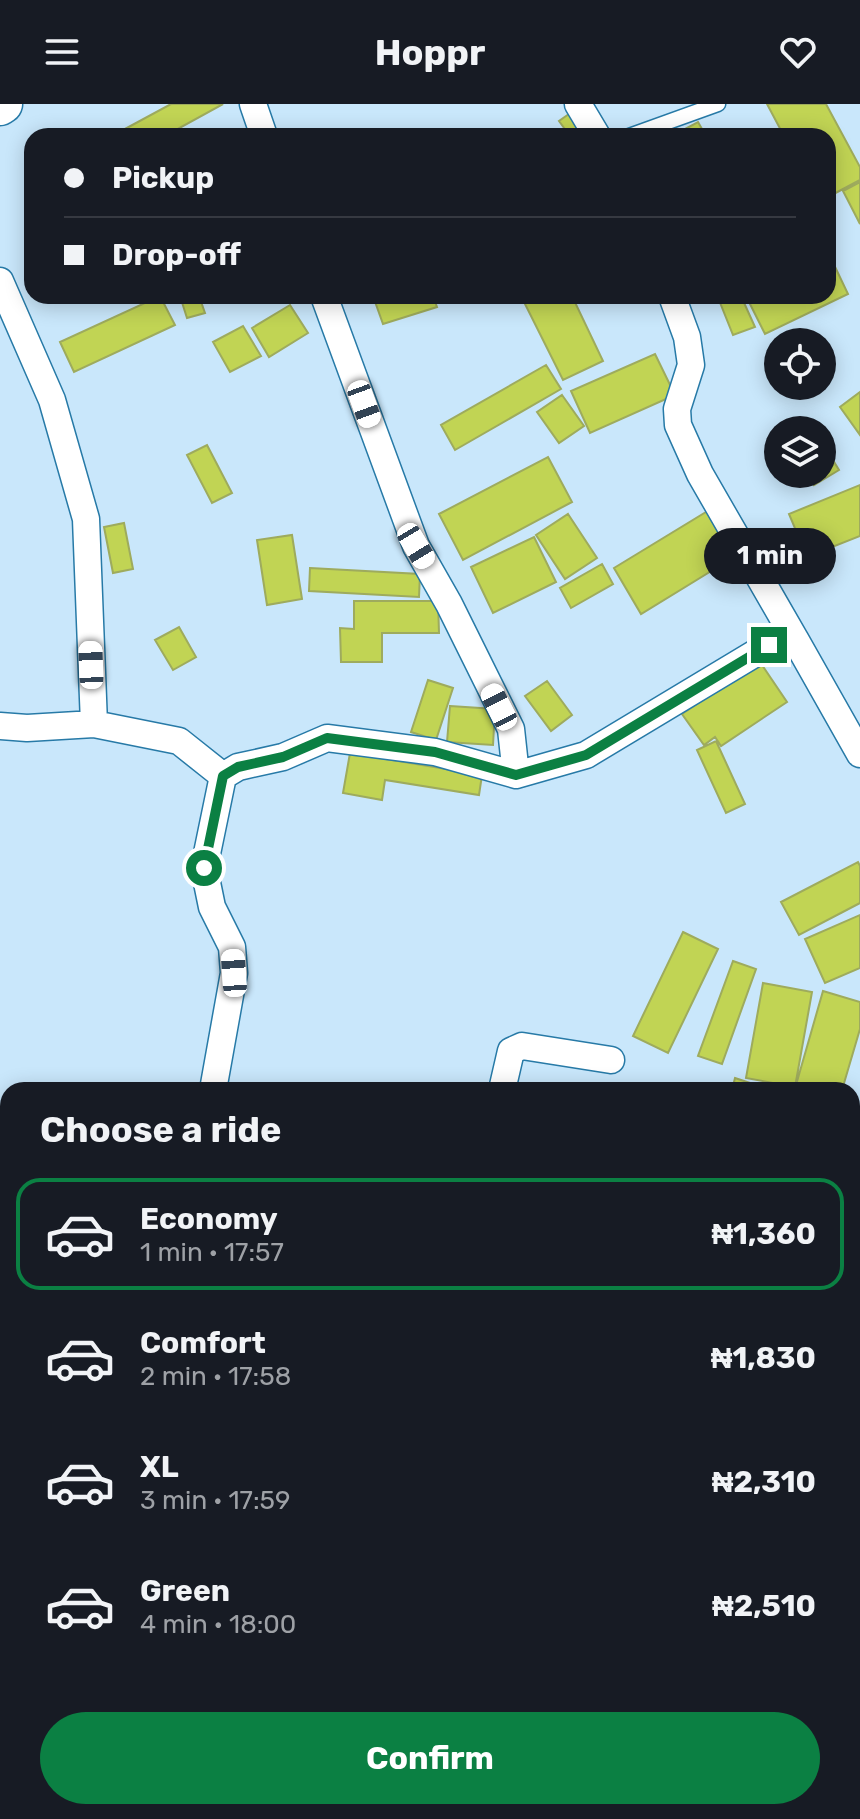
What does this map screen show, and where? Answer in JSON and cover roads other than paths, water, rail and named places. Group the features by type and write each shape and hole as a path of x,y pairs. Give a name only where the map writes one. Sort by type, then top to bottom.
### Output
{"street":[{"path":"253,104 261,128"},
{"path":"578,104 592,128"},
{"path":"0,281 52,400 86,519 94,724"},
{"path":"327,304 416,546 449,604 511,729 516,775"},
{"path":"675,304 687,337 691,365 677,409 678,425 700,474 860,754"},
{"path":"214,1082 234,973 232,947 212,907 204,868 223,776 238,767 283,757 327,738 435,752 516,775 586,755 769,645 795,639"},
{"path":"0,726 27,728 94,724 179,741 223,776"},
{"path":"504,1082 511,1051 522,1046 611,1060"}],"lane":[{"path":"651,128 718,104"}]}
